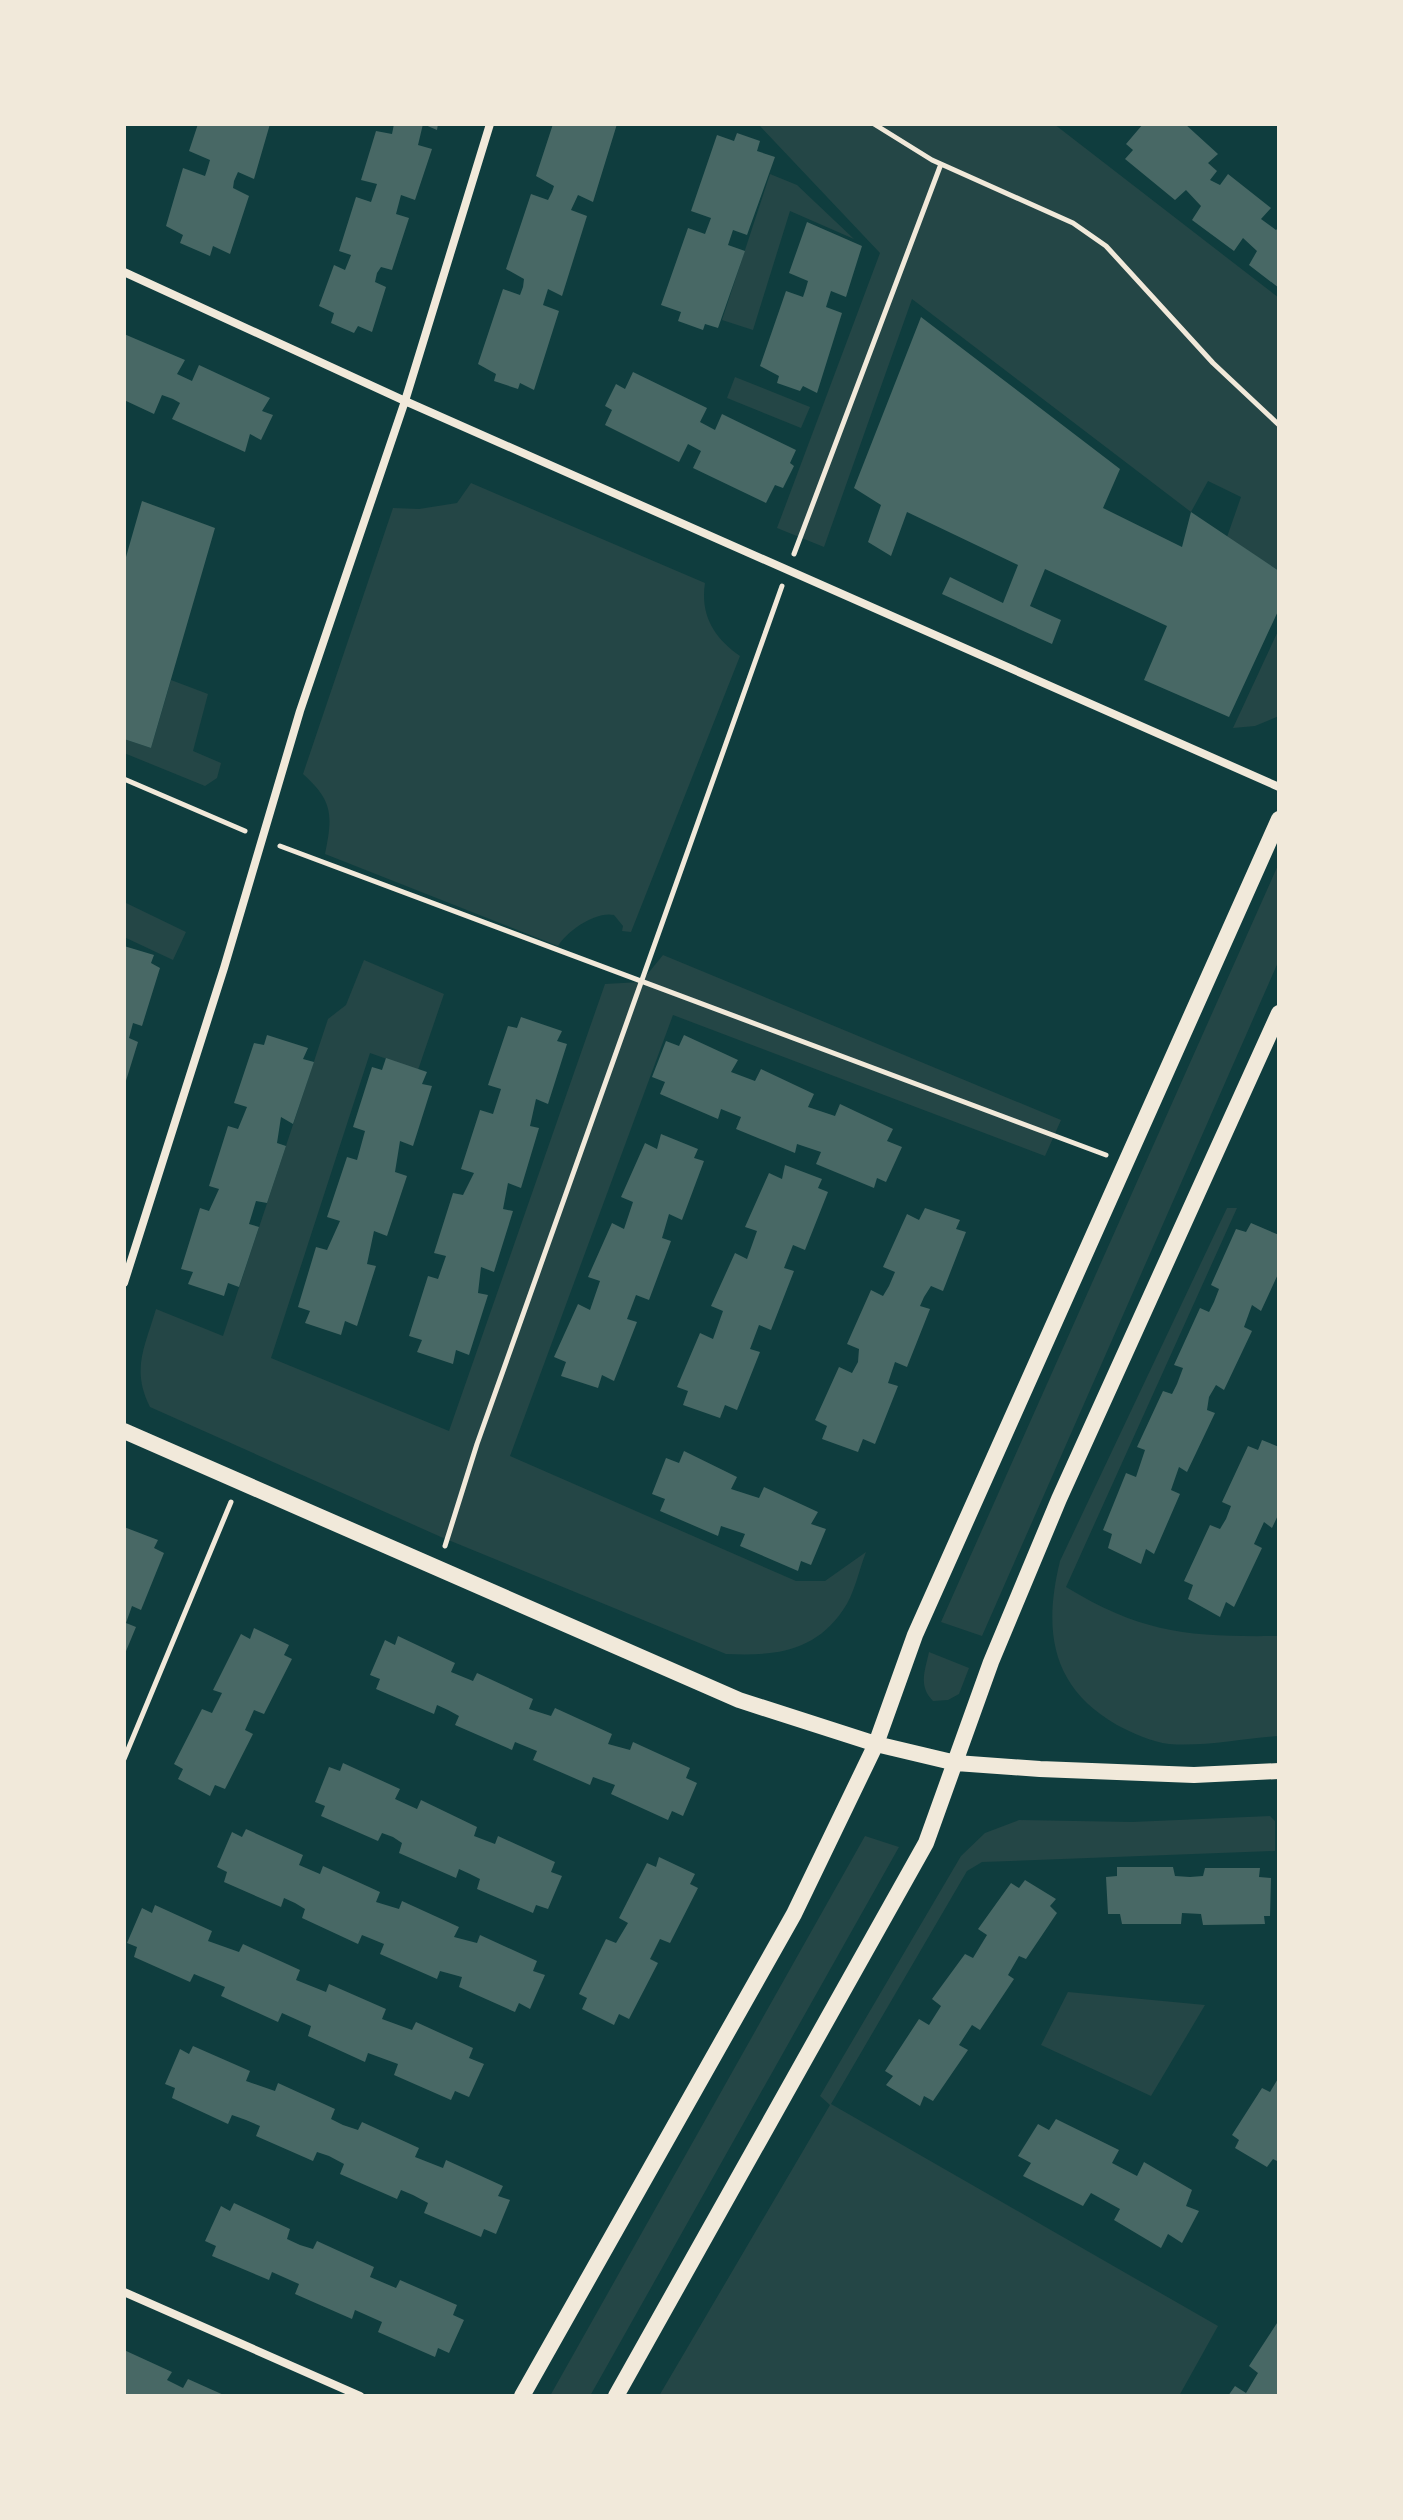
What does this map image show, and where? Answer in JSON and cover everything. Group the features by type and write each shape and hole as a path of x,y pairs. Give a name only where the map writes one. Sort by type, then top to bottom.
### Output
{"main road":[{"path":"522,2396 794,1914 876,1744 915,1635 1279,819"},
{"path":"616,2396 926,1843 991,1662 1059,1499 1279,1013"},
{"path":"124,1431 739,1700 876,1744 956,1763 1194,1775 1279,1771"}],"street":[{"path":"124,1283 300,711 405,401 490,124"},
{"path":"124,272 405,401 1279,787"},
{"path":"124,2292 360,2396"}],"path":[{"path":"874,124 941,164 1060,216 1106,246 1213,363 1279,425"},
{"path":"437,1570 477,1444 641,982 789,570 941,164"},
{"path":"124,779 263,838 1126,1161"},
{"path":"124,1759 239,1482"}],"shaded area":[{"path":"758,124 1054,124 1279,298 1279,571 1227,537 1241,497 1208,481 1191,512 912,299 824,547 777,528 880,253"},
{"path":"770,174 797,185 854,239 790,211 753,330 722,320"},
{"path":"735,377 810,407 801,428 727,398"},
{"path":"471,483 705,583 705,605 711,625 723,642 740,656 631,932 622,931 623,926 614,915 599,916 575,928 558,946 325,854 328,810 320,792 303,774 393,508 419,509 457,503"},
{"path":"1279,629 1279,716 1255,726 1233,728"},
{"path":"171,680 208,694 193,751 221,763 217,778 205,786 124,753 124,739 151,748"},
{"path":"1279,863 1279,960 982,1636 941,1622"},
{"path":"124,902 186,932 173,960 124,937"},
{"path":"663,955 1061,1120 1045,1156 673,1015 510,1456 796,1581 825,1581 866,1552 850,1597 832,1624 805,1643 776,1652 726,1654 441,1537 150,1407 141,1381 144,1347 156,1309 223,1336 328,1019 346,1005 364,960 444,994 418,1070 370,1053 271,1358 449,1431 605,984 641,982"},
{"path":"1227,1208 1237,1208 1066,1587 1119,1615 1168,1630 1279,1636 1279,1736 1169,1744 1142,1737 1117,1725 1078,1693 1065,1675 1057,1655 1052,1611 1060,1561"},
{"path":"929,1652 969,1668 959,1694 948,1700 933,1701 925,1690"},
{"path":"1270,1816 1275,1821 1275,1851 982,1862 967,1871 831,2104 1218,2326 1179,2396 659,2396 830,2105 820,2096 961,1856 985,1833 1019,1820 1132,1822"},
{"path":"865,1836 899,1847 590,2396 550,2396"},
{"path":"1068,1992 1205,2005 1151,2096 1041,2045"}],"building":[{"path":"198,124 270,124 254,179 238,172 234,181 233,188 249,196 230,254 213,246 210,256 180,243 183,235 166,226 183,168 205,176 207,170 210,160 189,151"},
{"path":"394,124 423,124 418,145 432,149 415,200 401,195 396,214 409,218 392,270 381,267 377,273 375,282 386,287 372,332 358,326 354,333 331,323 334,313 319,306 334,265 345,270 351,255 339,251 356,197 371,202 377,184 361,180 376,131 392,134"},
{"path":"423,124 438,124 437,130"},
{"path":"553,124 617,124 593,202 578,195 571,210 587,216 562,296 548,289 543,305 559,311 534,390 520,383 518,389 494,381 496,374 478,364 503,289 520,295 523,287 524,279 506,269 531,194 548,200 554,186 536,176"},
{"path":"1143,124 1185,124 1218,154 1208,163 1217,171 1210,180 1220,185 1228,174 1271,208 1261,219 1276,230 1279,227 1279,288 1249,265 1257,251 1243,238 1234,251 1192,220 1201,206 1186,190 1175,200 1125,159 1133,150 1126,144"},
{"path":"737,133 760,141 757,151 775,157 747,235 733,230 728,245 745,251 718,328 705,324 703,330 678,321 681,312 661,305 688,228 705,234 711,218 691,211 717,135 734,141"},
{"path":"807,222 862,246 846,297 831,291 826,307 842,313 817,393 803,386 800,391 777,383 779,376 760,366 786,291 803,297 806,288 808,281 789,273"},
{"path":"921,317 1120,469 1103,508 1182,547 1191,512 1279,571 1279,609 1229,717 1144,680 1167,626 1045,569 1030,606 1061,620 1052,644 942,594 950,577 1003,603 1018,565 907,512 891,556 868,542 881,505 854,488"},
{"path":"124,334 185,360 177,374 192,381 199,365 270,398 262,411 273,415 261,440 250,434 245,452 172,419 180,403 173,399 162,395 154,414 124,400"},
{"path":"633,372 707,408 700,422 715,430 722,414 796,450 790,463 794,466 783,488 775,485 766,503 693,468 701,451 688,444 679,462 605,425 612,410 605,406 616,384 625,389"},
{"path":"142,501 215,528 151,748 124,739 124,564"},
{"path":"124,946 154,955 151,963 160,968 142,1026 133,1023 129,1038 138,1042 125,1084"},
{"path":"521,1017 562,1031 557,1041 567,1044 548,1104 536,1099 530,1126 539,1128 521,1188 508,1183 503,1209 513,1211 494,1272 481,1267 478,1293 488,1295 469,1355 456,1350 453,1364 417,1352 422,1340 409,1336 428,1276 438,1279 446,1256 434,1253 453,1193 463,1195 474,1173 461,1169 480,1110 493,1114 501,1089 488,1085 508,1026 517,1028"},
{"path":"267,1035 308,1048 303,1059 314,1062 293,1124 281,1117 277,1143 286,1146 267,1203 256,1201 249,1224 259,1227 239,1287 228,1283 224,1296 188,1284 193,1272 181,1269 200,1208 209,1211 219,1189 209,1186 228,1126 238,1129 247,1107 234,1103 254,1043 264,1045"},
{"path":"684,1035 738,1060 731,1072 755,1081 761,1069 814,1094 808,1107 835,1116 840,1104 893,1129 887,1141 902,1147 886,1182 877,1178 874,1188 816,1164 821,1152 797,1144 795,1153 736,1129 741,1117 721,1109 718,1119 660,1094 665,1082 652,1077 666,1041 679,1046"},
{"path":"386,1058 427,1072 422,1084 432,1086 413,1146 400,1141 395,1172 407,1176 387,1236 374,1231 367,1264 376,1266 357,1326 345,1321 341,1335 305,1323 310,1311 298,1307 316,1247 327,1250 340,1221 327,1217 347,1157 357,1160 365,1131 353,1127 372,1067 382,1070"},
{"path":"661,1134 698,1149 694,1158 704,1161 682,1220 669,1214 662,1238 671,1241 649,1300 636,1295 627,1319 637,1322 614,1381 602,1375 598,1388 561,1376 566,1362 554,1357 578,1304 590,1310 600,1281 588,1277 612,1223 624,1229 633,1202 621,1197 645,1143 657,1149"},
{"path":"785,1165 822,1179 818,1188 828,1192 805,1250 793,1245 784,1268 794,1271 771,1330 759,1325 750,1349 760,1352 737,1410 725,1405 720,1418 683,1405 688,1391 677,1387 700,1333 713,1339 723,1311 711,1306 735,1253 747,1259 757,1231 745,1227 769,1173 782,1179"},
{"path":"925,1208 960,1220 956,1229 966,1232 943,1291 931,1286 920,1306 930,1309 907,1367 895,1362 888,1383 898,1386 875,1444 863,1439 858,1452 822,1439 827,1426 815,1420 839,1367 852,1373 858,1362 859,1349 847,1344 871,1290 883,1296 889,1286 895,1272 883,1267 907,1214 919,1220"},
{"path":"1251,1223 1279,1235 1279,1272 1261,1311 1252,1305 1244,1327 1252,1331 1224,1390 1216,1385 1209,1397 1207,1410 1215,1413 1187,1472 1179,1467 1171,1490 1180,1494 1154,1554 1146,1549 1141,1564 1108,1548 1112,1534 1103,1530 1126,1473 1136,1477 1145,1450 1137,1447 1163,1391 1172,1394 1177,1384 1183,1368 1174,1365 1200,1308 1209,1312 1214,1302 1219,1289 1211,1285 1236,1229 1246,1232"},
{"path":"1262,1440 1279,1447 1279,1513 1272,1528 1264,1522 1254,1544 1262,1548 1234,1607 1226,1602 1220,1617 1188,1599 1193,1585 1184,1581 1210,1525 1220,1529 1226,1519 1231,1506 1222,1502 1248,1446 1258,1450"},
{"path":"684,1451 737,1477 731,1489 759,1498 764,1487 818,1512 811,1524 826,1529 811,1565 801,1561 798,1571 740,1546 745,1534 721,1526 718,1536 660,1511 665,1499 652,1494 666,1458 679,1463"},
{"path":"124,1527 158,1540 154,1548 164,1553 141,1610 132,1606 126,1623 136,1627 124,1656"},
{"path":"254,1628 289,1645 284,1655 292,1659 264,1714 254,1710 245,1730 253,1734 225,1789 215,1785 210,1796 178,1779 183,1769 174,1764 202,1709 212,1713 222,1693 213,1690 241,1634 250,1639"},
{"path":"398,1636 455,1663 451,1672 473,1681 477,1673 533,1699 529,1709 551,1716 555,1708 612,1734 608,1744 630,1750 633,1742 690,1768 686,1778 697,1783 683,1816 672,1811 668,1820 611,1794 615,1785 593,1777 590,1785 533,1760 537,1751 515,1742 512,1750 455,1725 459,1716 437,1705 434,1714 376,1689 380,1679 370,1675 385,1640 395,1645"},
{"path":"343,1763 400,1789 395,1799 417,1809 421,1800 477,1827 474,1836 495,1844 498,1836 555,1862 551,1872 562,1876 548,1909 536,1905 533,1913 477,1889 480,1879 459,1869 456,1878 399,1853 402,1843 393,1837 382,1833 378,1841 321,1816 325,1806 315,1802 329,1767 340,1771"},
{"path":"246,1829 303,1855 299,1865 320,1874 323,1866 380,1892 376,1902 399,1909 402,1901 459,1927 454,1937 477,1943 480,1935 537,1961 533,1971 545,1975 530,2009 519,2003 515,2012 459,1987 462,1977 440,1971 437,1979 380,1954 384,1944 362,1935 358,1944 302,1918 305,1909 295,1903 284,1898 281,1907 224,1882 227,1872 217,1867 232,1832 242,1837"},
{"path":"659,1857 695,1874 690,1884 698,1888 670,1943 660,1939 650,1959 658,1963 629,2019 619,2014 614,2025 582,2009 587,1998 579,1994 606,1939 616,1943 628,1923 619,1918 647,1863 656,1867"},
{"path":"1117,1867 1173,1867 1175,1876 1190,1877 1203,1876 1205,1868 1260,1868 1259,1877 1271,1878 1270,1916 1264,1916 1265,1924 1203,1925 1201,1914 1182,1913 1181,1924 1122,1924 1120,1914 1108,1914 1106,1877 1117,1876"},
{"path":"1025,1880 1056,1899 1050,1906 1057,1913 1026,1959 1019,1956 1008,1975 1014,1979 980,2030 972,2025 959,2045 968,2050 933,2101 924,2096 920,2106 886,2085 893,2076 885,2071 919,2019 929,2025 941,2006 932,1999 965,1954 973,1958 987,1935 978,1929 1011,1883 1019,1888"},
{"path":"155,1905 212,1931 208,1941 239,1952 243,1944 300,1970 296,1980 326,1992 329,1984 386,2009 382,2019 412,2030 416,2022 473,2048 469,2058 484,2064 469,2097 455,2091 451,2100 394,2075 398,2064 368,2053 365,2062 308,2036 311,2026 282,2013 278,2022 221,1996 225,1987 194,1974 190,1982 134,1957 137,1947 127,1943 142,1908 152,1913"},
{"path":"193,2046 250,2071 246,2081 275,2091 278,2083 335,2109 331,2119 343,2125 358,2130 362,2122 419,2148 415,2157 443,2168 446,2160 503,2186 498,2196 510,2200 496,2234 484,2229 481,2237 424,2213 428,2203 413,2195 401,2190 397,2199 340,2174 344,2164 329,2156 317,2152 313,2161 256,2136 260,2126 232,2115 228,2124 172,2098 175,2088 165,2084 180,2049 189,2054"},
{"path":"1279,2077 1279,2162 1273,2159 1267,2167 1235,2148 1239,2140 1232,2135 1262,2088 1270,2092"},
{"path":"1056,2119 1119,2150 1112,2163 1137,2176 1144,2162 1192,2190 1186,2206 1199,2211 1182,2243 1168,2234 1161,2248 1114,2220 1120,2209 1091,2193 1083,2206 1023,2176 1031,2163 1018,2156 1038,2124 1049,2130"},
{"path":"234,2203 290,2229 287,2239 300,2245 313,2249 317,2241 374,2267 370,2277 396,2288 400,2280 457,2305 453,2315 464,2320 449,2353 438,2348 435,2357 378,2332 382,2322 355,2310 352,2319 295,2294 299,2284 272,2272 269,2280 212,2256 216,2246 205,2241 221,2206 230,2211"},
{"path":"1279,2320 1279,2396 1228,2396 1235,2386 1246,2393 1258,2373 1249,2366"},
{"path":"124,2350 172,2372 167,2380 183,2388 188,2379 226,2396 124,2396"}]}
